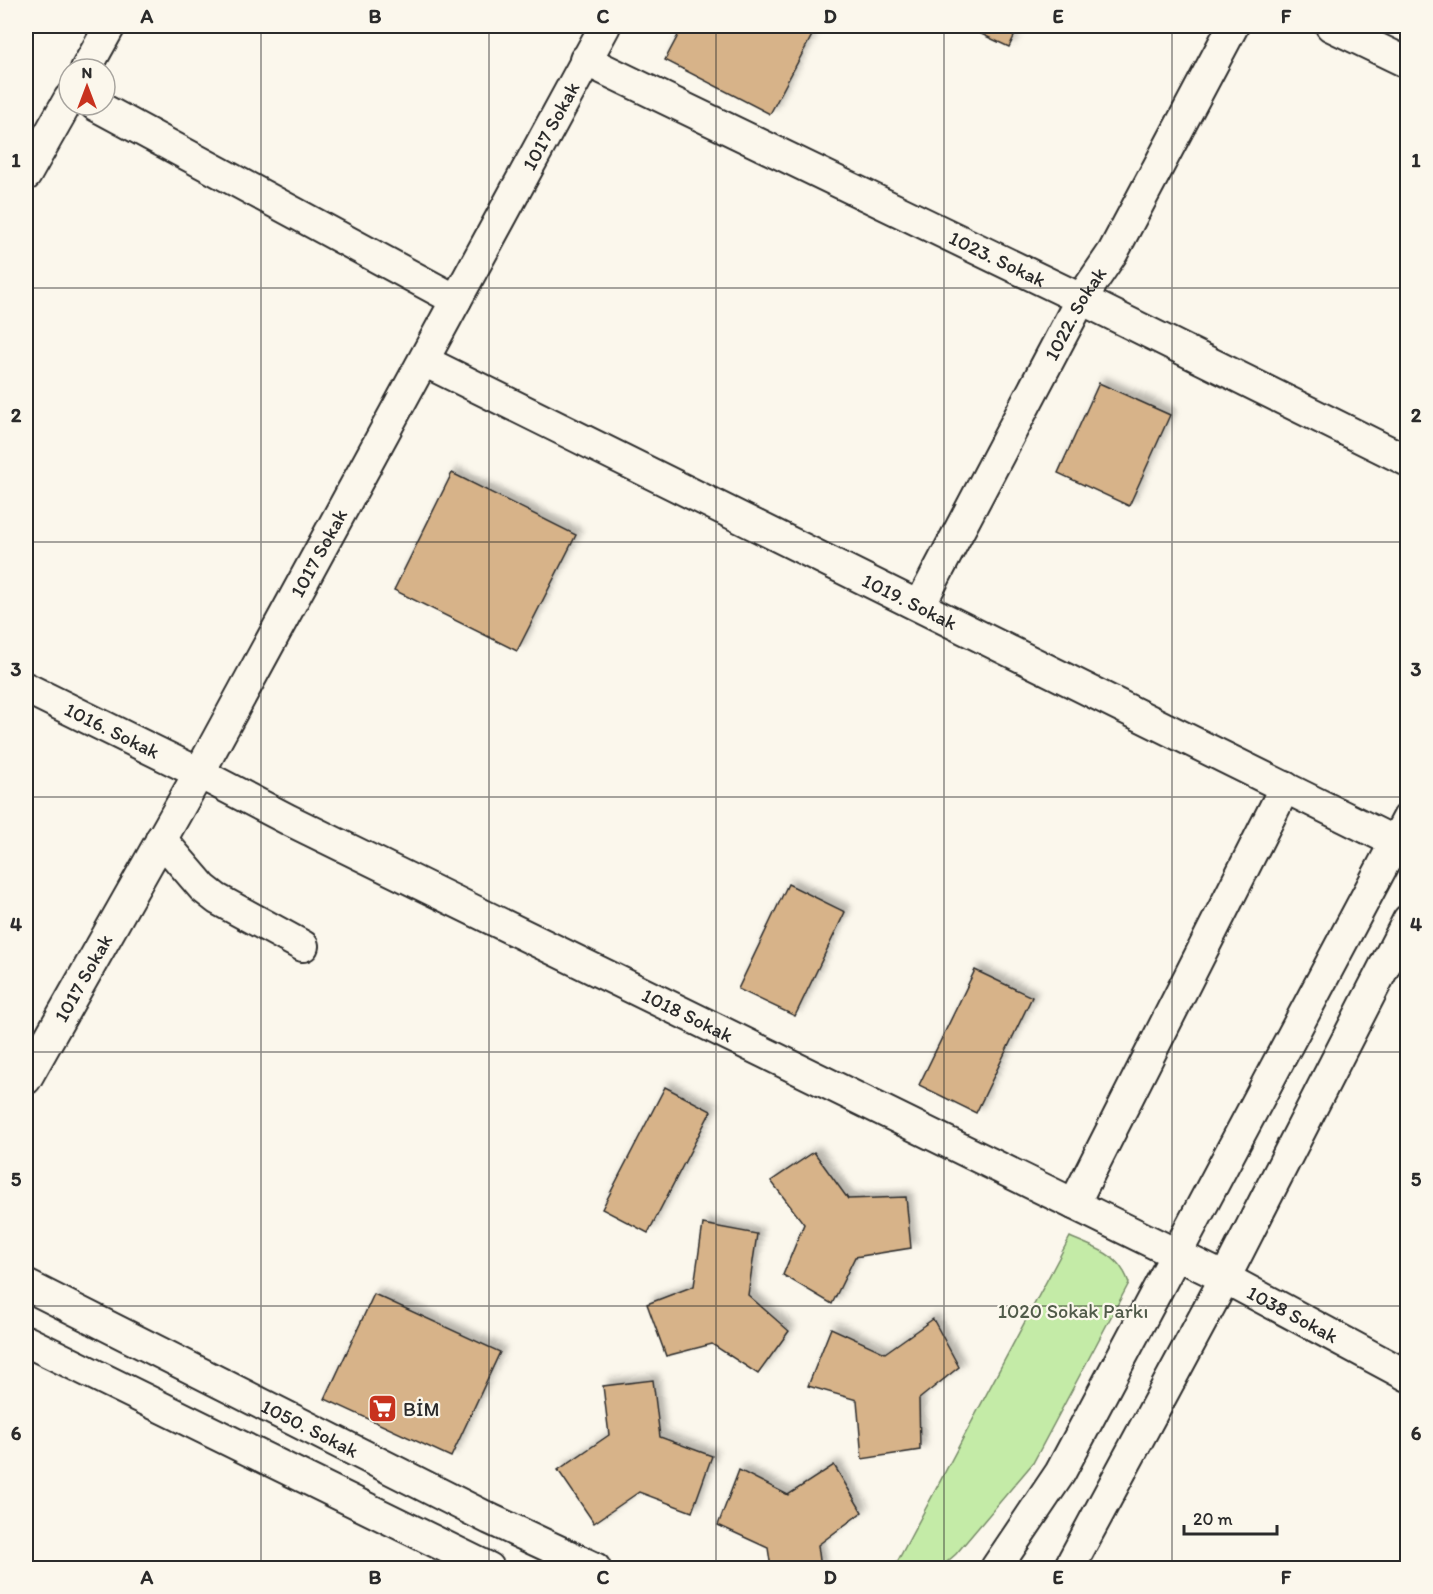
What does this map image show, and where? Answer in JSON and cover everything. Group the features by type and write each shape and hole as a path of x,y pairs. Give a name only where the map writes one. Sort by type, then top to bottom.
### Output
{"street":[{"path":"93,57 110,26"},
{"name":"1017 Sokak","path":"26,1079 199,773 605,26"},
{"name":"1022. Sokak","path":"920,605 1081,299 1113,252 1233,26"},
{"path":"1331,26 1407,63"},
{"name":"1023. Sokak","path":"585,60 1081,299 1407,461"},
{"path":"26,175 59,117"},
{"path":"117,117 456,300"},
{"name":"1019. Sokak","path":"424,361 1285,787 1401,830"},
{"name":"1016. Sokak","path":"26,688 199,773"},
{"name":"1018 Sokak","path":"199,773 289,820 1177,1255"},
{"path":"1074,1204 1285,787"},
{"path":"996,1569 1060,1473 1401,830"},
{"path":"160,839 203,888 217,899 303,946"},
{"path":"1069,1569 1225,1278 1407,920"},
{"name":"1038 Sokak","path":"1177,1255 1225,1278 1407,1376"},
{"name":"1050. Sokak","path":"26,1285 490,1519 595,1569"},
{"path":"26,1341 489,1569"}],"green space":[{"name":"1020 Sokak Parkı","path":"1070,1237 1113,1258 1125,1273 1129,1283 1033,1463 956,1554 940,1568 894,1568"}],"building":[{"path":"683,26 817,26 770,114 665,60"},
{"path":"964,26 1019,26 1009,47"},
{"path":"1099,383 1170,415 1129,506 1058,473"},
{"path":"452,473 576,535 517,651 394,590"},
{"path":"788,884 845,912 795,1016 738,989"},
{"path":"975,970 1032,997 976,1113 919,1085"},
{"path":"665,1087 711,1111 648,1233 602,1209"},
{"path":"814,1152 848,1199 906,1197 911,1248 855,1257 832,1304 783,1275 804,1224 771,1181"},
{"path":"703,1224 757,1234 748,1295 789,1331 758,1374 712,1344 666,1356 647,1304 694,1286"},
{"path":"374,1294 500,1352 451,1457 325,1399"},
{"path":"933,1319 959,1367 919,1399 920,1450 862,1459 857,1400 808,1386 831,1328 885,1353"},
{"path":"653,1380 660,1437 712,1456 692,1512 639,1492 594,1523 558,1470 609,1435 603,1386"},
{"path":"834,1465 862,1512 818,1545 821,1568 771,1568 768,1548 718,1525 739,1470 788,1495"}],"place":[{"name":"BİM","path":"382,1409"}]}
